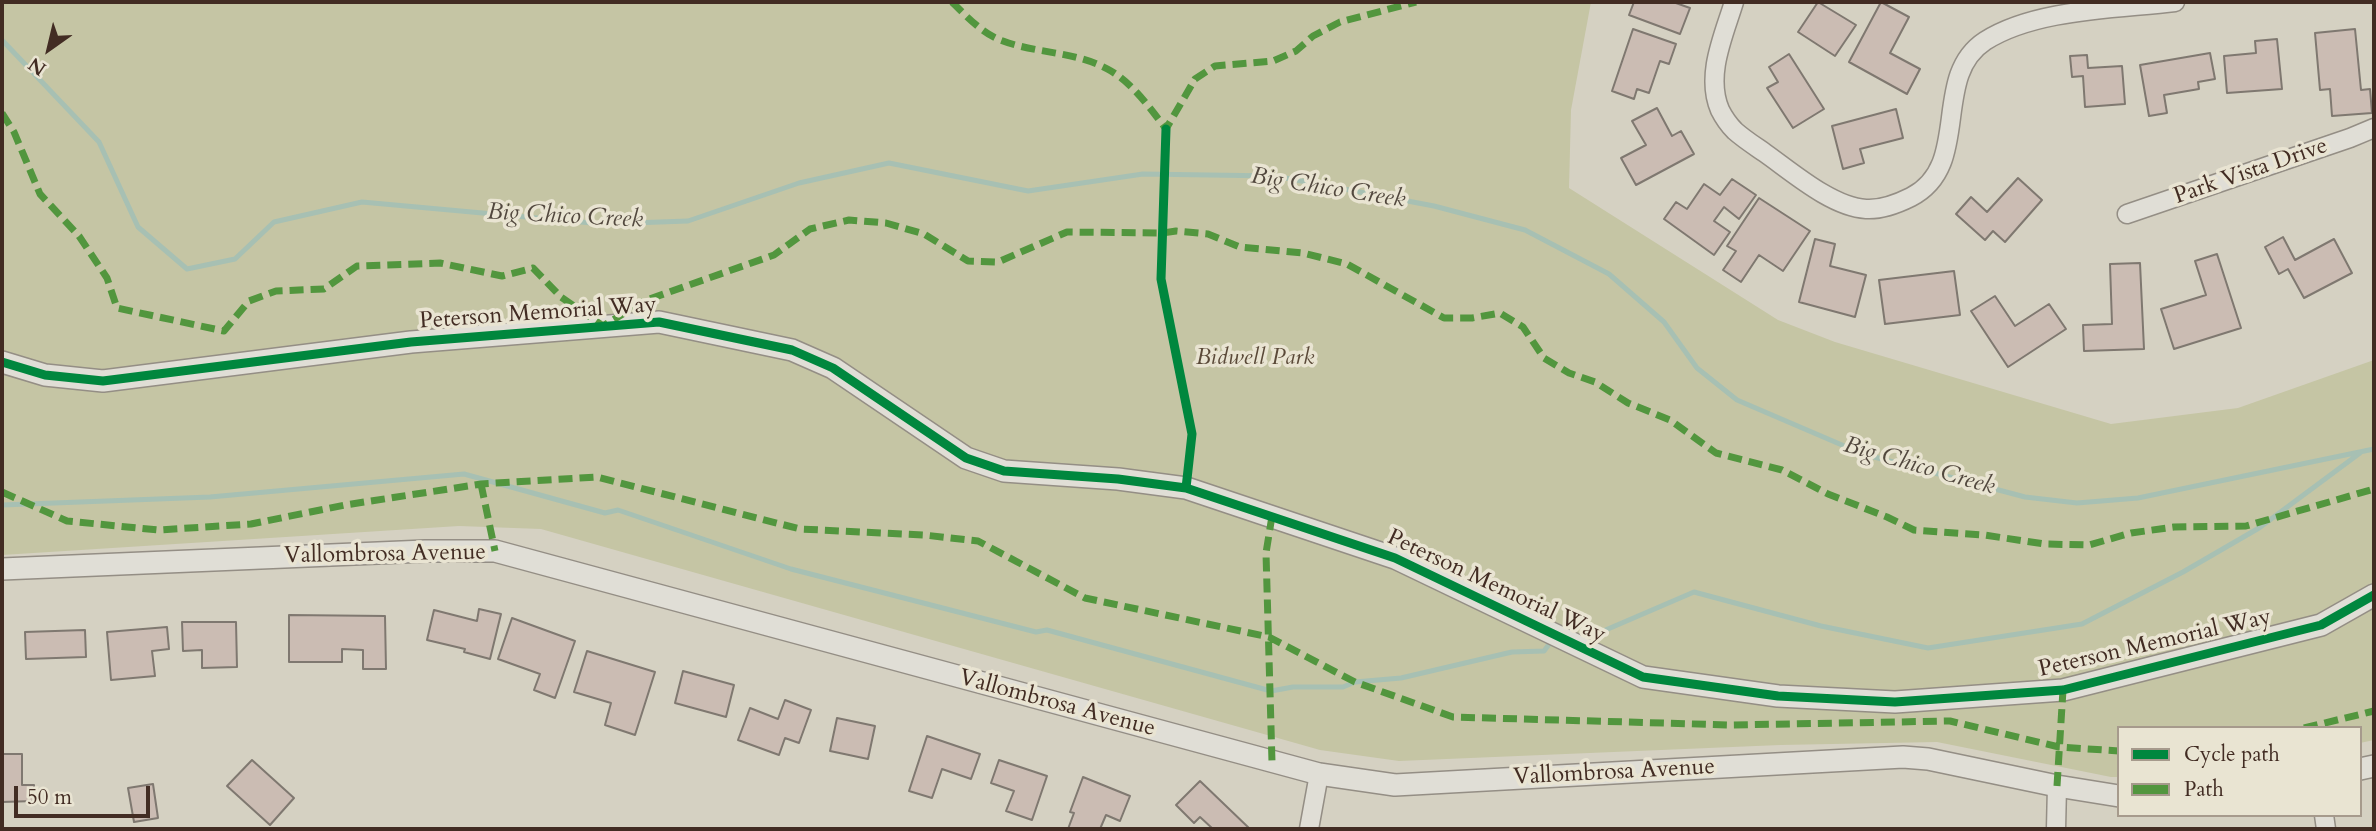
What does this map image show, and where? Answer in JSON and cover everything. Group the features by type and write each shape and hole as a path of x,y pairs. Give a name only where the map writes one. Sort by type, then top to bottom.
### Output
{"street":[{"path":"1734,2 1717,56 1714,83 1720,110 1734,131 1817,190 1864,209 1889,207 1914,195 1929,184 1942,166 1959,74 1971,54 1984,42 2009,29 2044,17 2175,2"},
{"name":"Park Vista Drive","path":"2127,214 2374,128"},
{"name":"Peterson Memorial Way","path":"2,362 45,374 103,381 411,342 659,322 792,350 833,369 966,458 1004,471 1118,479 1186,488 1395,558 1643,677 1779,696 1895,702 2063,690 2321,625 2374,595"},
{"name":"Vallombrosa Avenue","path":"2,569 425,551 495,551 1319,775 1395,785 1903,757 1928,759 2117,796"},
{"path":"1309,829 1319,775"},
{"path":"2056,829 2057,786"}],"green space":[{"name":"Bidwell Park","path":"2,2 1591,2 1571,110 1569,188 1778,320 1835,342 2111,424 2238,408 2374,360 2374,740 2362,743 2362,726 2117,726 2117,777 1937,742 1780,745 1399,761 1320,750 541,529 459,526 2,555"}],"building":[{"path":"1634,2 1673,2 1690,8 1680,34 1629,15"},
{"path":"1818,2 1856,25 1835,56 1798,32"},
{"path":"1881,2 1909,17 1890,53 1920,69 1907,94 1849,62"},
{"path":"1633,29 1676,44 1669,64 1660,61 1649,93 1637,89 1634,99 1612,91"},
{"path":"2355,29 2361,90 2370,89 2372,113 2332,116 2330,89 2320,90 2315,33"},
{"path":"2277,39 2282,89 2227,93 2224,56 2256,53 2255,41"},
{"path":"2210,53 2215,79 2198,82 2199,89 2164,95 2167,113 2149,116 2140,65"},
{"path":"1789,54 1824,109 1793,128 1767,88 1778,82 1769,67"},
{"path":"2087,55 2088,68 2122,66 2125,104 2085,107 2083,76 2072,77 2070,56"},
{"path":"1657,108 1672,136 1681,131 1694,154 1636,185 1621,158 1646,145 1632,121"},
{"path":"1896,109 1903,138 1860,149 1864,163 1843,169 1832,126"},
{"path":"2018,178 2042,200 2005,242 1993,231 1985,240 1956,214 1971,197 1987,212"},
{"path":"1732,179 1756,195 1739,219 1724,207 1714,221 1730,232 1714,255 1664,219 1676,202 1687,209 1704,184 1720,195"},
{"path":"1759,198 1810,231 1783,271 1759,255 1741,282 1723,270 1736,251 1727,246"},
{"path":"2283,237 2295,260 2334,239 2352,273 2304,298 2288,269 2279,274 2265,247"},
{"path":"1815,239 1835,244 1830,266 1866,275 1855,317 1799,302"},
{"path":"2217,254 2241,328 2174,349 2161,309 2206,295 2195,261"},
{"path":"2140,263 2144,349 2084,351 2083,325 2112,324 2110,264"},
{"path":"1954,271 1960,315 1885,324 1879,280"},
{"path":"1995,296 2015,326 2049,304 2066,329 2008,367 1971,311"},
{"path":"479,609 501,614 490,659 464,652 465,649 427,640 434,610 477,621"},
{"path":"289,615 385,616 386,669 363,669 363,650 342,649 342,662 289,662"},
{"path":"512,618 575,641 555,698 534,690 540,674 498,659"},
{"path":"182,622 236,622 237,667 202,668 202,650 183,651"},
{"path":"167,627 169,649 152,651 155,676 111,680 107,632"},
{"path":"85,630 86,657 26,659 25,632"},
{"path":"587,651 655,672 635,735 605,725 611,703 574,692"},
{"path":"683,671 734,685 726,717 675,703"},
{"path":"785,700 811,710 799,743 785,738 779,755 738,740 750,708 778,719"},
{"path":"837,718 875,726 868,759 830,751"},
{"path":"927,736 980,754 971,779 942,769 932,798 909,791"},
{"path":"2,754 22,754 22,785 34,785 34,801 2,802"},
{"path":"252,760 294,798 270,825 227,786"},
{"path":"999,760 1047,776 1032,820 1006,811 1014,791 991,783"},
{"path":"1083,777 1130,796 1120,821 1106,815 1100,829 1068,829 1074,813 1070,812"},
{"path":"1200,781 1250,829 1213,829 1200,817 1194,823 1176,805"},
{"path":"153,784 158,818 134,822 128,788"}],"waterway":[{"name":"Big Chico Creek","path":"2,40 99,142 138,227 187,269 235,259 274,222 362,202 603,224 688,221 799,183 889,163 1028,191 1143,174 1275,176 1434,206 1525,230 1609,274 1664,322 1697,368 1737,400 1863,454 2025,497 2077,503 2138,498 2374,449"},
{"path":"1580,641 1694,592 1821,626 1928,648 2082,624 2183,572 2259,528 2360,453"},
{"path":"2,505 210,497 464,474 605,513 618,510 791,569 1036,632 1047,630 1271,691 1293,687 1343,687 1355,682 1401,678 1512,652 1544,651 1553,643"}],"marked path":[{"path":"952,2 996,38 1085,60 1111,71 1134,90 1166,129 1195,79 1215,66 1273,61 1296,51 1313,36 1340,22 1416,2"},
{"path":"2,113 14,132 40,194 79,236 107,278 117,308 224,331 249,301 276,291 324,289 357,266 440,263 502,276 533,268 561,297 603,326 644,301 774,255 810,229 849,220 886,223 924,234 968,261 998,262 1067,232 1176,231 1208,234 1240,247 1303,253 1347,264 1444,318 1472,318 1500,313 1523,327 1544,358 1569,373 1595,382 1628,403 1670,420 1716,453 1782,470 1828,494 1914,530 1984,535 2045,544 2089,545 2131,533 2174,527 2246,526 2374,489"},
{"path":"2,492 67,521 158,530 251,524 345,505 481,484 597,477 800,529 924,535 978,541 1085,598 1269,637 1355,682 1453,717 1731,725 1950,721 2059,747 2117,751"},
{"path":"481,484 495,551"},
{"path":"1272,516 1266,553 1272,762"},
{"path":"2057,786 2063,690"},
{"path":"2312,726 2374,711"}],"cycle path":[{"path":"1166,129 1161,279 1192,434 1186,488"},
{"path":"2,362 45,375 103,381 411,342 659,322 792,350 833,368 966,458 1004,471 1118,479 1186,488 1395,558 1643,677 1778,696 1895,702 2063,690 2321,625 2374,595"}]}
